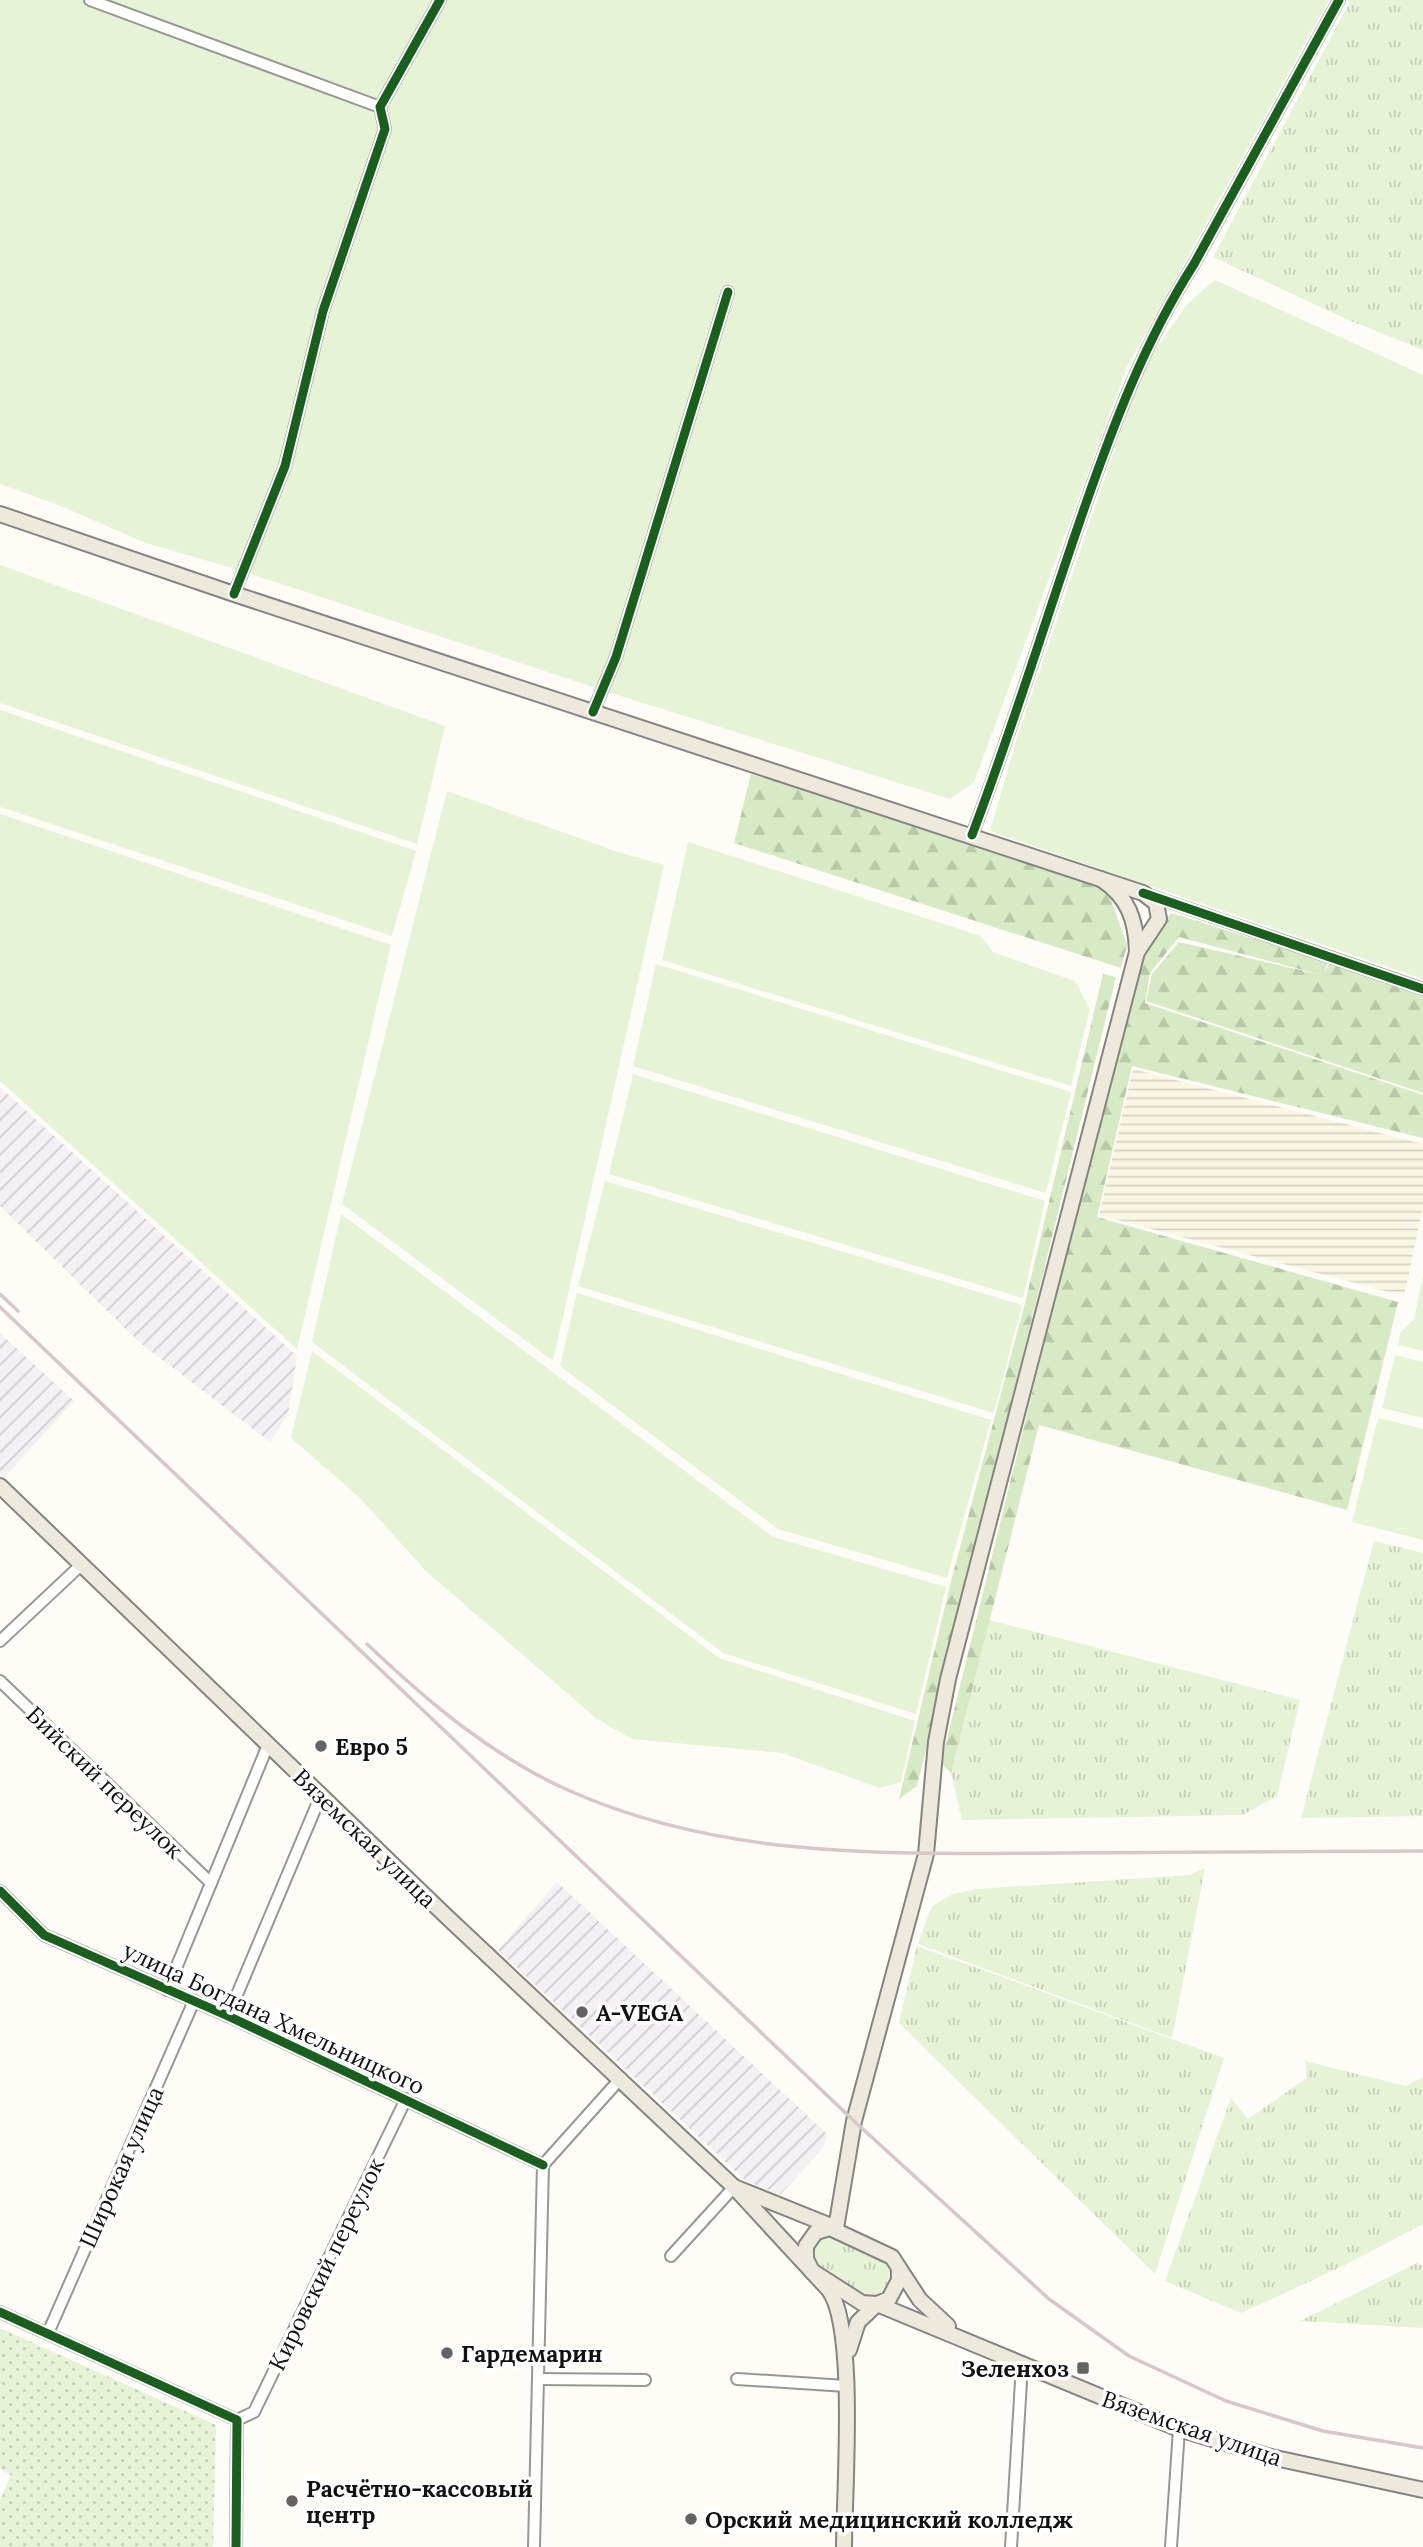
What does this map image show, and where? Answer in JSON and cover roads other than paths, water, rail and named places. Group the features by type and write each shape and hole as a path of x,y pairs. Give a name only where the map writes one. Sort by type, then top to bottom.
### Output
{"main road":[{"path":"0,514 234,594 972,835 1143,893 1156,903 1159,919 1137,951 948,1679 936,1742 926,1854 854,2122 836,2228"},
{"path":"1101,879 1118,890 1129,908 1137,951"},
{"name":"Вяземская улица","path":"0,1486 268,1745 734,2187 812,2271"},
{"path":"734,2187 884,2250 928,2309 970,2341"},
{"path":"836,2228 821,2230 808,2242 806,2259 812,2271 834,2297 840,2312 846,2386 844,2547"},
{"path":"846,2386 853,2334 865,2313 889,2299 896,2290 900,2276 897,2265"},
{"path":"812,2271 858,2301 877,2304 970,2341"},
{"name":"Вяземская улица","path":"970,2341 1179,2429 1271,2457 1423,2490"}],"street":[{"path":"90,0 380,107"},
{"path":"234,594 285,466 323,311 386,129 380,107 440,0"},
{"path":"972,835 1004,751 1043,625 1116,415 1170,301 1194,264 1339,0"},
{"path":"593,712 616,657 728,292"},
{"path":"1143,893 1423,989"},
{"path":"0,1641 82,1564"},
{"name":"Бийский переулок","path":"0,1681 211,1883"},
{"path":"167,1990 268,1745"},
{"path":"228,2016 321,1795"},
{"name":"улица Богдана Хмельницкого","path":"0,1891 44,1935 228,2016 543,2165"},
{"name":"Широкая улица","path":"48,2333 194,2001"},
{"path":"534,2547 543,2165 621,2078"},
{"name":"Кировский переулок","path":"237,2420 254,2412 406,2099"},
{"path":"671,2256 734,2187"},
{"path":"0,2312 237,2420 236,2547"},
{"path":"1011,2547 1022,2365"},
{"path":"538,2379 645,2380"},
{"path":"737,2379 846,2386"},
{"path":"1171,2547 1179,2429"}],"railway":[{"path":"0,1294 18,1311"},
{"path":"0,1307 854,2121 1049,2299 1129,2356 1226,2401 1323,2431 1423,2448"},
{"path":"367,1644 438,1707 514,1762 570,1791 629,1814 689,1830 750,1841 872,1852 1423,1851"}],"place":[{"name":"Евро 5","path":"321,1746"},
{"name":"A-VEGA","path":"582,2012"},
{"name":"Гардемарин","path":"447,2353"},
{"name":"Зеленхоз","path":"1083,2368"},
{"name":"Расчётно-кассовый центр","path":"292,2501"},
{"name":"Орский медицинский колледж","path":"691,2519"}]}
